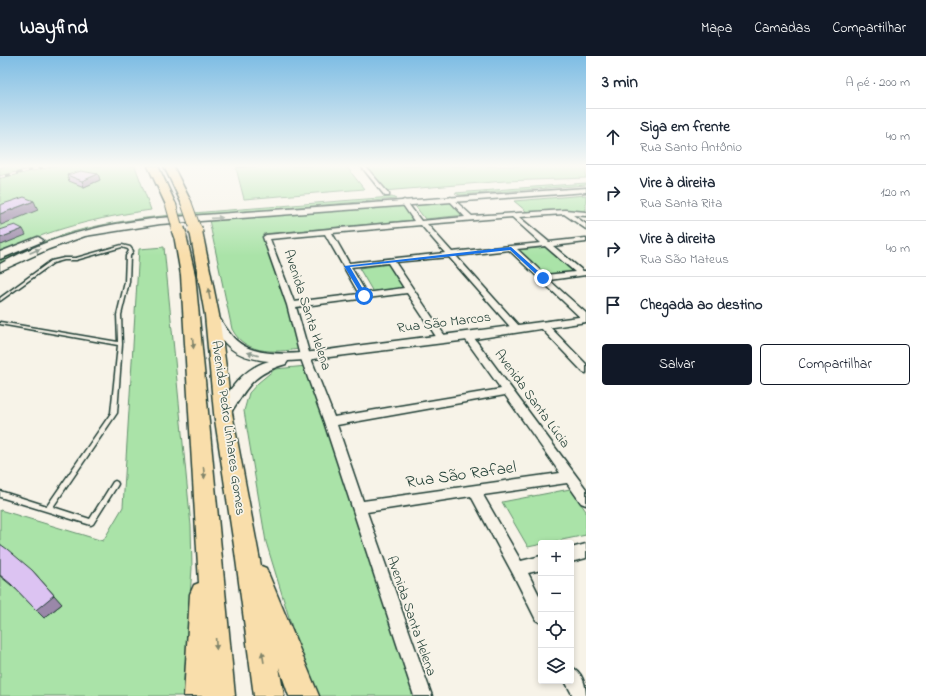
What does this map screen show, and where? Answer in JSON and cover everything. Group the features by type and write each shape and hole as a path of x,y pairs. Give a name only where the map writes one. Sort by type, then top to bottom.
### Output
{"highway":[{"name":"Avenida Pedro Linhares Gomes","path":"167,196 188,233 212,315 223,413 247,552 269,696"},
{"name":"Avenida Pedro Linhares Gomes","path":"183,196 186,202 188,275 220,696"},
{"path":"200,696 206,506"},
{"path":"247,552 304,696"}],"main road":[{"path":"0,256 40,239 64,231 134,216 387,196"},
{"path":"399,196 404,202"},
{"path":"447,196 451,198"},
{"path":"0,268 51,244 114,228 160,222 487,196"}],"street":[{"path":"451,198 470,218"},
{"path":"404,202 421,223 452,254 516,328"},
{"path":"565,212 586,227"},
{"name":"Avenida Santa Helena","path":"423,696 330,422 305,356 291,305 266,237 470,218 565,212 586,214"},
{"path":"514,216 583,273"},
{"path":"327,231 364,296"},
{"path":"347,266 586,240"},
{"path":"511,248 586,319"},
{"path":"390,261 442,339"},
{"path":"543,278 583,273"},
{"path":"291,305 409,290"},
{"path":"212,315 230,343 245,352 258,356 305,356"},
{"name":"Rua São Marcos","path":"305,356 468,336 586,319"},
{"path":"543,324 582,360 586,370"},
{"name":"Avenida Santa Lúcia","path":"468,336 586,499"},
{"path":"223,413 241,385 251,374 268,364 305,356"},
{"path":"330,422 509,391"},
{"name":"Rua São Rafael","path":"358,507 570,477"},
{"path":"474,490 518,569 540,612"},
{"path":"574,554 586,551"},
{"path":"518,569 538,564"},
{"path":"574,681 582,696"}],"lane":[{"path":"0,300 52,262 64,259 76,259 122,246 129,248 131,251 128,256 127,282 119,315 120,344 114,413 49,508"},
{"path":"0,323 120,344"},
{"path":"0,494 91,522 115,484"}],"green space":[{"path":"0,196 146,196 151,210 112,216 55,231 0,253"},
{"path":"243,196 282,196 244,199"},
{"path":"586,196 586,211 532,216 514,201"},
{"path":"392,197 396,199 165,218 114,225 0,265 0,261 56,237 112,223 169,215"},
{"path":"450,200 465,215 425,219 413,203"},
{"path":"402,203 414,220 263,234 306,348 285,351 264,350 246,344 238,338 232,329 209,220"},
{"path":"164,247 191,526 192,568 183,696 0,696 0,510 103,541 123,507 139,249"},
{"path":"549,247 578,272 544,276 517,250"},
{"path":"390,264 406,288 373,292 359,268"},
{"path":"307,366 416,696 313,696 266,542 244,411 249,393 258,383 275,369"},
{"path":"570,489 586,511 586,535 562,540 538,540 538,545 528,547 502,502"}],"building":[{"path":"24,197 34,201 0,214 0,205"},
{"path":"15,225 23,229 0,238 0,230"},
{"path":"0,544 32,570 54,595 36,610 11,584 0,575"}],"route":[{"path":"364,296 347,266 511,248 543,278"}]}
